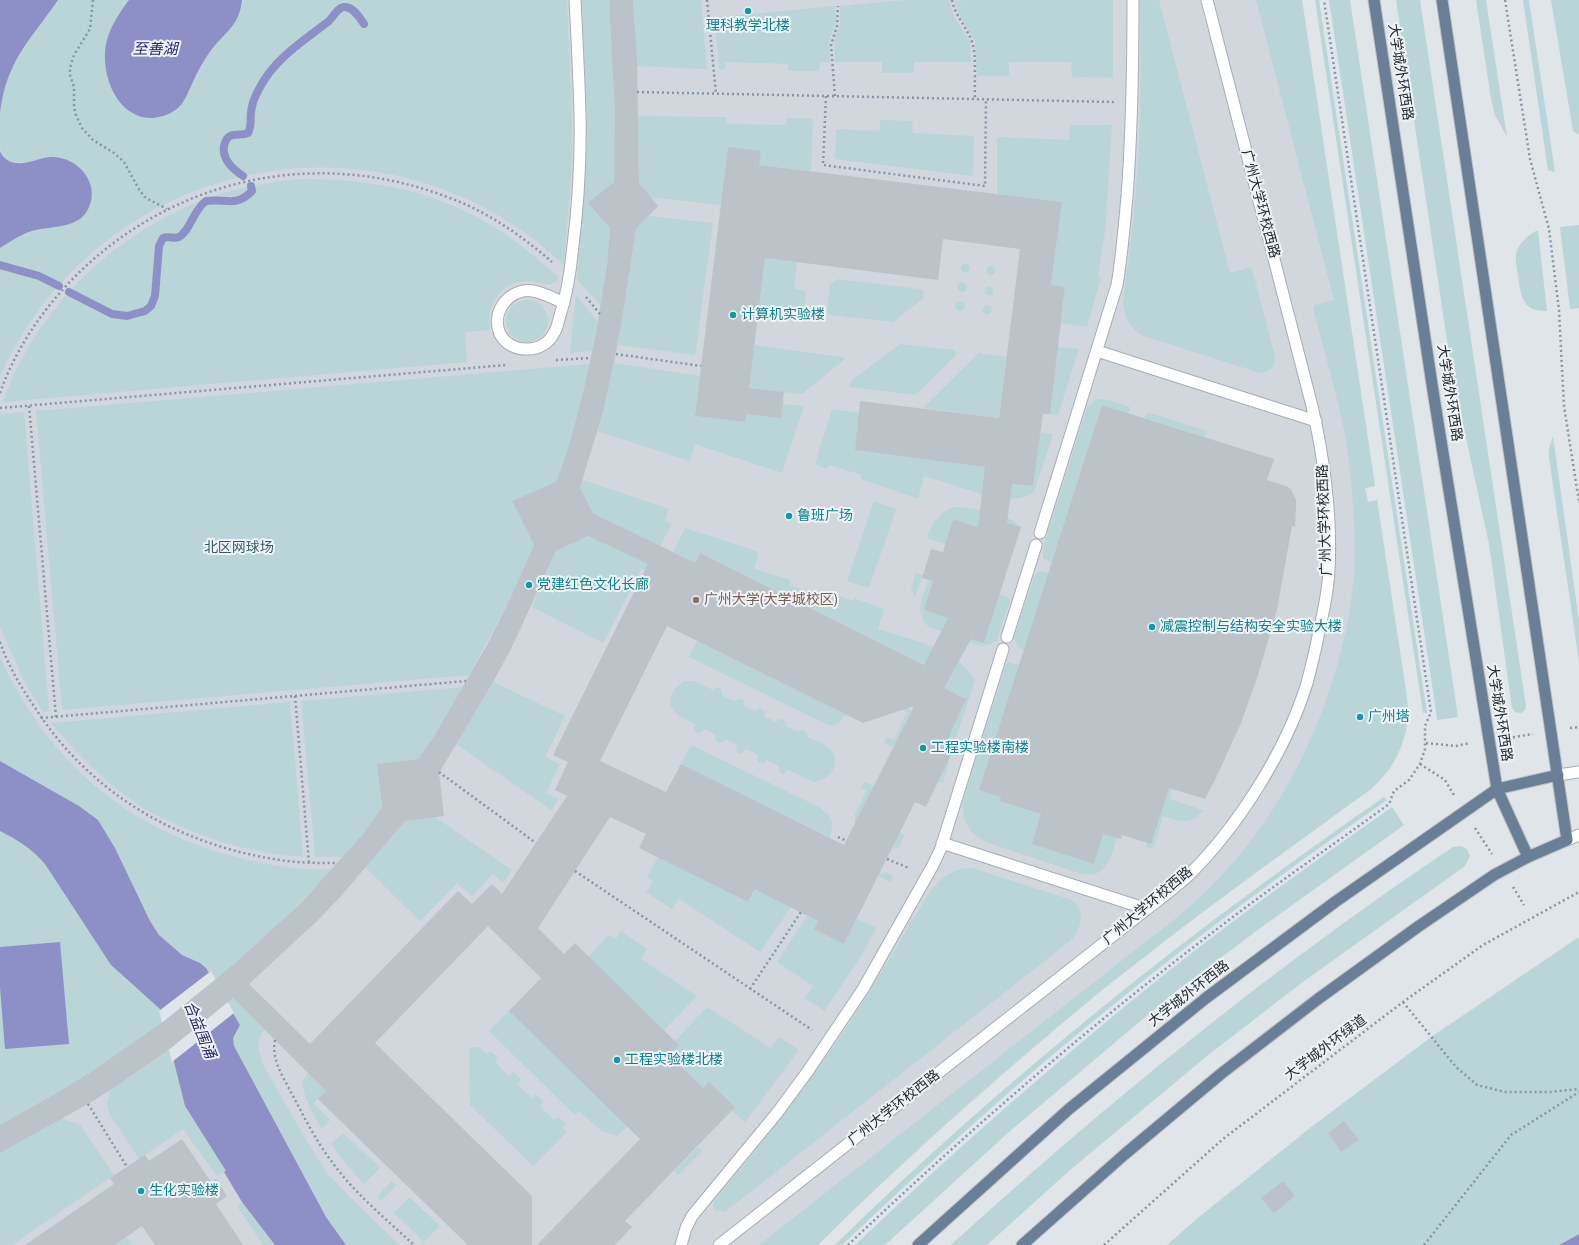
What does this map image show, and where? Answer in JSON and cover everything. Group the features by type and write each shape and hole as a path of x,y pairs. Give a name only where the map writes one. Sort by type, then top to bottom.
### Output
{"main road":[{"name":"大学城外环西路","path":"1374,0 1434,399 1488,741 1497,790 1528,857"},
{"path":"1022,1245 1124,1154 1266,1038 1318,999 1477,886 1528,857 1567,840 1552,731 1442,0"},
{"name":"大学城外环西路","path":"918,1245 1070,1109 1164,1031 1335,902 1464,811 1497,790 1558,775"}],"street":[{"path":"564,303 533,291 520,291 508,297 500,308 497,321 500,334 509,344 521,350 534,349 546,343 554,333 564,303 569,279 580,168 580,115 574,0"},
{"path":"1040,533 1114,295 1121,262 1129,167 1132,102 1133,0"},
{"name":"广州大学环校西路","path":"719,1245 1147,909 1189,874 1245,807 1261,782 1282,744 1307,683 1322,618 1329,570 1328,529 1323,462 1316,421 1207,0"},
{"path":"1097,350 1316,421"},
{"path":"1007,637 1036,545"},
{"path":"681,1245 686,1228 692,1216 777,1113 828,1041 863,988 933,865 942,843 1003,649"},
{"path":"1558,775 1579,772"},
{"path":"1567,840 1579,835"},
{"path":"942,843 1147,909"}],"path":[{"path":"93,0 90,29 74,55 70,68 70,75 74,86 75,113 82,128 93,140 114,153 124,162 140,191 146,198 167,210"},
{"path":"707,0 716,94"},
{"path":"952,0 955,12 968,32 973,45 975,99"},
{"path":"848,1245 984,1120 1125,1001 1262,895 1389,804 1394,790 1409,780 1420,764 1426,743 1425,726 1431,712 1324,0"},
{"path":"1505,0 1530,160 1549,229 1559,310 1564,406 1579,502"},
{"path":"835,96 831,45 837,26 838,6"},
{"path":"637,92 1132,102"},
{"path":"826,96 823,165 985,186 986,99"},
{"path":"0,393 14,361 32,328 53,300 76,275 100,254 128,232 154,216 186,200 222,188 261,179 288,174 319,173 357,175 385,179 419,187 452,198 499,222 530,244 557,266"},
{"path":"616,354 701,366"},
{"path":"551,361 591,358"},
{"path":"0,408 512,364"},
{"path":"29,406 56,717"},
{"path":"0,642 18,683 41,718 65,749 94,777 125,801 159,822 223,848 281,861 337,863"},
{"path":"41,718 466,681"},
{"path":"295,696 309,863"},
{"path":"1426,743 1456,746 1579,727"},
{"path":"1420,764 1445,780 1524,905"},
{"path":"439,772 536,843"},
{"path":"838,837 847,841"},
{"path":"887,859 915,871"},
{"path":"575,871 828,1041"},
{"name":"大学城外环绿道","path":"1104,1245 1223,1139 1404,1002 1484,945 1579,892"},
{"path":"750,989 801,912"},
{"path":"1404,1002 1456,1067 1477,1085 1505,1092 1550,1092 1579,1090"},
{"path":"275,1040 274,1052 276,1061 301,1111 323,1150 349,1182 414,1245"},
{"path":"1424,1245 1511,1135 1579,1090"},
{"path":"88,1104 127,1167"}],"shaded area":[{"name":"广州大学(大学城校区)","path":"0,0 1302,0 1375,486 1365,488 1368,502 1377,500 1407,698 1408,708 1406,732 1397,756 1390,769 1371,789 1214,903 1096,995 950,1121 854,1209 818,1245 0,1245"}],"green space":[{"path":"58,0 129,0 116,19 107,40 105,63 110,86 123,105 131,112 149,118 157,117 182,103 209,52 232,28 242,0 567,0 572,115 572,162 564,265 493,212 415,180 334,168 253,174 175,199 105,242 46,301 0,377 0,248 16,238 35,231 69,224 25,162 19,163 9,161 3,156 0,147 1,101 10,73 24,48"},
{"path":"582,0 609,0 614,91 615,159 611,228 601,306 577,279 586,169 587,115"},
{"path":"633,0 701,0 707,69 637,66"},
{"path":"905,0 949,0 954,17 970,42 971,62 914,62 914,73 882,73 882,62 835,62 834,40 840,24 840,6"},
{"path":"1113,0 1113,78 1072,77 1071,62 1009,62 1009,76 977,76 975,41 957,11 955,1"},
{"path":"1140,0 1159,0 1230,273 1248,268 1252,269 1275,356 1272,368 1264,372 1260,373 1144,336 1131,326 1125,313 1123,302 1136,189 1139,142"},
{"path":"1256,0 1302,0 1375,486 1365,488 1368,502 1377,500 1407,698 1407,724 1401,748 1389,769 1371,789 1267,864 1097,994 989,1085 919,1148 818,1245 759,1245 1180,915 1210,888 1237,858 1261,826 1283,792 1302,757 1319,720 1343,643 1352,597 1355,551 1351,482 1343,424 1313,308 1315,305 1334,300"},
{"path":"1315,0 1319,0 1427,713 1423,713"},
{"path":"1329,0 1350,0 1458,717 1437,720"},
{"path":"1396,0 1420,0 1526,706 1525,710 1521,713 1515,712 1512,708 1489,544 1452,374"},
{"path":"1476,0 1486,0 1507,137 1495,115 1491,99"},
{"path":"1523,0 1529,0 1555,172 1548,170"},
{"path":"1551,0 1579,0 1579,135 1573,131"},
{"path":"835,6 836,19 829,42 830,62 820,62 819,71 788,71 788,64 725,62 725,69 719,69 715,22 719,21 719,17"},
{"path":"638,116 726,117 726,124 786,125 787,118 813,119 811,171 759,165 761,151 745,208 650,197 639,183"},
{"path":"880,120 912,121 913,133 974,136 973,176 835,159 836,129 880,131"},
{"path":"1070,125 1112,125 1105,231 1098,276 1101,278 1087,327 1061,323 1065,287 1051,285 1062,202 997,194 997,137 1069,140"},
{"path":"297,179 336,180 372,184 406,190 438,200 470,213 500,231 529,252 559,278 551,284 530,281 516,283 508,286 502,291 492,305 489,321 490,330 465,332 467,362 3,402 18,367 36,335 58,305 83,278 111,253 141,231 174,213 208,198 241,188"},
{"path":"649,216 713,223 695,355 618,345 636,229"},
{"path":"1579,225 1579,308 1570,309 1560,227"},
{"path":"1538,231 1547,311 1532,309 1524,301 1520,290 1516,265 1517,250 1526,238"},
{"path":"765,258 797,262 794,286 796,289 806,291 804,310 759,306"},
{"path":"965,263 970,268 965,273 960,268"},
{"path":"991,266 996,271 991,276 986,271"},
{"path":"838,279 920,289 923,291 924,298 893,322 830,315 827,311 830,284"},
{"path":"962,282 967,287 962,292 957,287"},
{"path":"989,286 994,291 989,296 984,291"},
{"path":"576,295 598,322 592,351 570,353"},
{"path":"527,300 542,306 548,321 542,336 527,342 512,336 506,321 512,306"},
{"path":"960,301 965,306 960,311 955,306"},
{"path":"987,305 992,310 987,315 982,310"},
{"path":"900,344 954,350 957,354 915,395 850,387 851,381"},
{"path":"754,345 844,357 844,360 802,394 749,388"},
{"path":"1058,347 1079,349 1058,415 1050,414"},
{"path":"979,353 1006,357 999,418 923,408"},
{"path":"614,363 700,376 695,416 745,422 746,414 783,404 804,406 782,473 695,444 690,461 597,431 604,408"},
{"name":"北区网球场","path":"590,364 566,455 556,482 512,501 534,545 510,599 469,675 62,710 36,411"},
{"path":"1097,399 1104,399 1130,407 1128,413 1102,405 1052,563 1043,558 1043,548 1087,408"},
{"path":"832,409 859,413 855,450 1002,469 1001,482 1033,486 1040,433 1053,434 1034,492 1026,496 1017,499 1000,499 924,476 918,499 861,479 862,475 829,465 827,469 815,464"},
{"path":"24,412 49,711 43,712 24,681 0,627 0,414"},
{"path":"1147,412 1207,431 1205,437 1145,418"},
{"path":"1553,436 1579,621 1579,662 1549,458 1549,449"},
{"path":"583,480 669,509 665,521 672,524 660,546 593,513 580,488"},
{"path":"874,501 896,509 869,588 847,581"},
{"path":"954,507 970,508 990,512 1009,518 1021,527 1017,539 953,519 946,544 927,538 931,528 940,515"},
{"path":"685,528 756,551 758,556 754,569 791,580 790,585 823,596 825,591 853,601 854,598 884,609 878,629 932,646 956,660 975,680 953,747 944,743 966,699 938,685 943,674 700,553 696,564 673,552"},
{"path":"588,536 659,569 656,575 641,569 603,643 532,607 556,551"},
{"path":"1041,571 1049,573 1024,650 1017,646 1015,638 1016,632 1034,577"},
{"path":"916,573 923,575 915,597 911,589"},
{"path":"929,580 935,581 924,610 988,630 998,594 1008,597 1010,600 997,640 991,644 981,646 929,627 924,622 920,610 922,599"},
{"path":"697,641 845,714 842,720 835,725 826,724 689,657"},
{"path":"0,657 19,694 41,728 66,758 94,785 125,809 159,828 196,845 236,857 284,867 332,869 283,920 214,982 204,965 182,955 159,935 150,921 115,848 98,820 79,806 0,761"},
{"path":"1009,662 1019,665 1001,797 1117,838 1107,865 1097,873 1090,875 1082,874 986,842 973,834 966,822 963,808 965,793 1006,664"},
{"path":"685,681 693,681 713,690 715,688 720,688 722,695 734,701 742,699 744,702 743,705 755,711 760,708 762,709 764,711 764,716 776,722 783,719 786,723 785,726 798,732 800,730 804,730 807,733 807,737 827,746 833,753 835,764 833,770 825,778 814,782 788,770 783,774 779,771 779,766 767,760 764,763 759,763 757,760 758,755 746,749 742,753 739,753 736,749 737,745 725,739 723,742 718,743 715,739 716,735 704,729 702,732 697,733 694,729 696,724 678,715 672,709 670,700 672,695 677,687"},
{"path":"493,682 565,716 545,757 560,764 546,793 559,799 551,810 456,744"},
{"path":"463,687 433,738 418,759 377,764 382,807 363,834 342,857 315,857 301,701"},
{"path":"882,695 911,710 893,747 884,743 887,737 894,740 907,712 881,698"},
{"path":"290,702 303,857 251,850 217,840 201,835 150,812 103,778 81,757 51,723"},
{"path":"691,745 819,807 831,820 832,827 829,837 681,764"},
{"path":"951,754 943,783 938,781"},
{"path":"864,782 874,786 855,824 855,814 867,790 861,788"},
{"path":"1169,788 1172,789 1169,799 1203,810 1195,818 1185,821 1163,816 1154,846 1151,848 1145,847"},
{"path":"1384,797 1387,800 1245,902 1175,955 1107,1010 972,1125 842,1245 835,1245 965,1124 1100,1009 1240,900"},
{"path":"1392,807 1404,825 1259,929 1175,992 1010,1131 885,1245 855,1245 1010,1104 1129,1003 1252,907"},
{"path":"435,817 512,870 503,883 493,874 472,896 457,883 420,921 365,867 405,821"},
{"path":"0,831 24,845 45,864 111,965 161,1010 164,1021 91,1072 0,1125"},
{"path":"900,832 905,835 898,849 893,847"},
{"path":"1461,846 1467,849 1470,856 1465,866 1304,981 1207,1056 1070,1170 987,1245 951,1245 1071,1139 1194,1037 1258,987 1387,892 1453,847"},
{"path":"658,857 747,902 754,889 791,907 760,952 679,899 672,909 646,892 653,881 647,877"},
{"path":"965,868 972,868 1072,900 1077,904 1081,915 1081,920 1074,937 725,1212 716,1211 713,1206 714,1201 784,1115 817,1070 869,992 929,893 942,878"},
{"path":"885,872 893,876 891,882 878,876 880,873 884,875"},
{"path":"807,916 818,921 814,929 844,943 857,919 876,928 863,953 824,1011 805,998 813,986 777,962"},
{"path":"621,931 647,949 641,959 697,996 664,1030 588,957 609,935 616,939"},
{"path":"1579,937 1579,1234 1559,1245 1167,1245 1199,1217 1310,1128 1434,1035"},
{"path":"233,998 264,1029 258,1046 262,1063 306,1140 327,1173 399,1245 346,1245 326,1217 234,1046 232,1038 240,1025 227,1003"},
{"path":"707,1007 771,1048 779,1037 799,1050 745,1122 732,1111 735,1107 709,1082 703,1088 669,1055 678,1045 675,1041"},
{"path":"509,1011 628,1126 617,1136 602,1131 579,1111 575,1115 489,1031"},
{"path":"473,1047 479,1047 487,1054 490,1051 498,1058 495,1062 509,1076 513,1072 521,1079 517,1084 532,1098 536,1094 544,1102 540,1106 554,1120 558,1117 566,1124 563,1128 567,1132 533,1166 470,1105 469,1050"},
{"path":"171,1048 185,1106 226,1171 217,1176 183,1129 139,1159 109,1113 107,1104 110,1090"},
{"path":"308,1073 327,1092 313,1103 330,1120 322,1129 309,1106 303,1088 302,1081"},
{"path":"62,1118 80,1125 114,1175 12,1245 0,1245 0,1152"},
{"path":"343,1133 380,1168 364,1184 331,1144"},
{"path":"698,1147 702,1151 678,1175 674,1171"},
{"path":"392,1181 397,1185 381,1201 377,1197"},
{"path":"409,1197 440,1226 424,1242 394,1213"},
{"path":"242,1202 275,1245 263,1245 237,1206"},
{"path":"126,1237 132,1245 114,1245"}],"water":[{"path":"0,0 58,0 16,61 6,85 0,113"},
{"name":"至善湖","path":"129,0 242,0 238,17 234,24 207,56 181,105 169,114 163,116 153,118 140,116 129,110 120,102 113,91 108,78 105,65 107,40 113,24"},
{"path":"0,151 6,159 11,162 25,163 52,157 62,158 78,166 89,181 92,189 92,198 85,214 80,219 66,225 26,233 0,248"},
{"name":"合益围涌","path":"0,761 79,806 98,820 115,848 150,921 159,935 182,955 200,963 206,968 240,1025 233,1038 234,1046 326,1217 346,1245 275,1245 242,1202 224,1172 226,1171 185,1106 161,1010 111,965 45,864 24,845 0,831"},
{"path":"60,942 69,1044 5,1049 0,987 0,947"},
{"path":"1579,1234 1579,1245 1559,1245"}],"pier":[{"path":"211,971 234,1013 172,1062 159,1011"}],"building":[{"path":"609,0 633,0 637,60 639,183 658,206 636,229 614,362 604,408 580,488 593,513 695,563 700,553 924,665 948,618 924,610 933,581 922,578 931,549 943,552 953,519 978,527 985,467 855,450 860,401 999,418 1020,249 943,239 938,280 765,258 749,388 784,392 781,418 746,414 745,422 695,416 728,147 761,151 759,165 1062,202 1051,285 1065,287 1050,414 1043,414 1033,486 1012,484 1007,523 1021,527 984,643 971,639 944,688 966,699 946,743 954,748 926,807 915,802 844,944 814,929 818,921 754,889 748,902 639,848 646,834 610,817 538,928 564,954 575,943 679,1045 669,1055 703,1088 709,1082 735,1107 625,1221 632,1227 615,1245 537,1245 640,1139 509,1011 541,978 488,926 375,1043 532,1196 532,1245 468,1245 318,1099 326,1091 233,998 171,1048 115,1087 88,1104 0,1153 0,1125 91,1072 164,1021 233,965 300,904 363,834 382,807 377,764 418,759 433,738 487,645 510,599 534,545 512,501 556,482 566,455 586,380 596,333 607,265 610,228 588,203 614,182 615,115","holes":["588,536 648,564 553,755 568,762 555,790 567,796 502,894 492,884 472,904 458,891 310,1044 249,984 317,921 341,896 405,821 444,816 439,773 512,647 556,551","667,626 863,723 914,706 844,845 681,764 666,792 600,761"]},
{"name":"减震控制与结构安全实验大楼","path":"1102,405 1274,459 1267,480 1291,489 1296,500 1296,508 1295,527 1292,526 1277,610 1258,675 1241,723 1205,799 1169,788 1151,844 1122,835 1121,839 1103,834 1094,864 1032,844 1041,814 1000,801 1001,797 979,790"},
{"path":"1344,1121 1359,1140 1341,1152 1328,1133"},
{"name":"生化实验楼","path":"182,1139 211,1182 216,1179 227,1196 216,1204 243,1245 155,1245 142,1226 115,1245 25,1245 114,1184 110,1178 145,1155 149,1161"},
{"path":"1283,1181 1295,1196 1274,1213 1261,1198"}],"waterway":[{"path":"243,176 226,160 224,145 230,136 248,133 251,109 255,97 265,78 290,51 329,21 337,11 342,8 347,7 353,10 364,24"},
{"path":"69,292 112,314 127,316 145,311 151,306 155,296 159,246 163,238 177,238 183,234 198,209 206,201 235,201 241,199 252,191 251,186"},
{"path":"0,265 39,276 59,286"}],"place":[{"name":"理科教学北楼","path":"748,11"},
{"name":"计算机实验楼","path":"733,315"},
{"name":"鲁班广场","path":"789,516"},
{"name":"党建红色文化长廊","path":"529,585"},
{"name":"广州大学(大学城校区)","path":"696,600"},
{"name":"减震控制与结构安全实验大楼","path":"1152,627"},
{"name":"广州塔","path":"1360,717"},
{"name":"工程实验楼南楼","path":"923,748"},
{"name":"工程实验楼北楼","path":"617,1060"},
{"name":"生化实验楼","path":"141,1191"}]}
